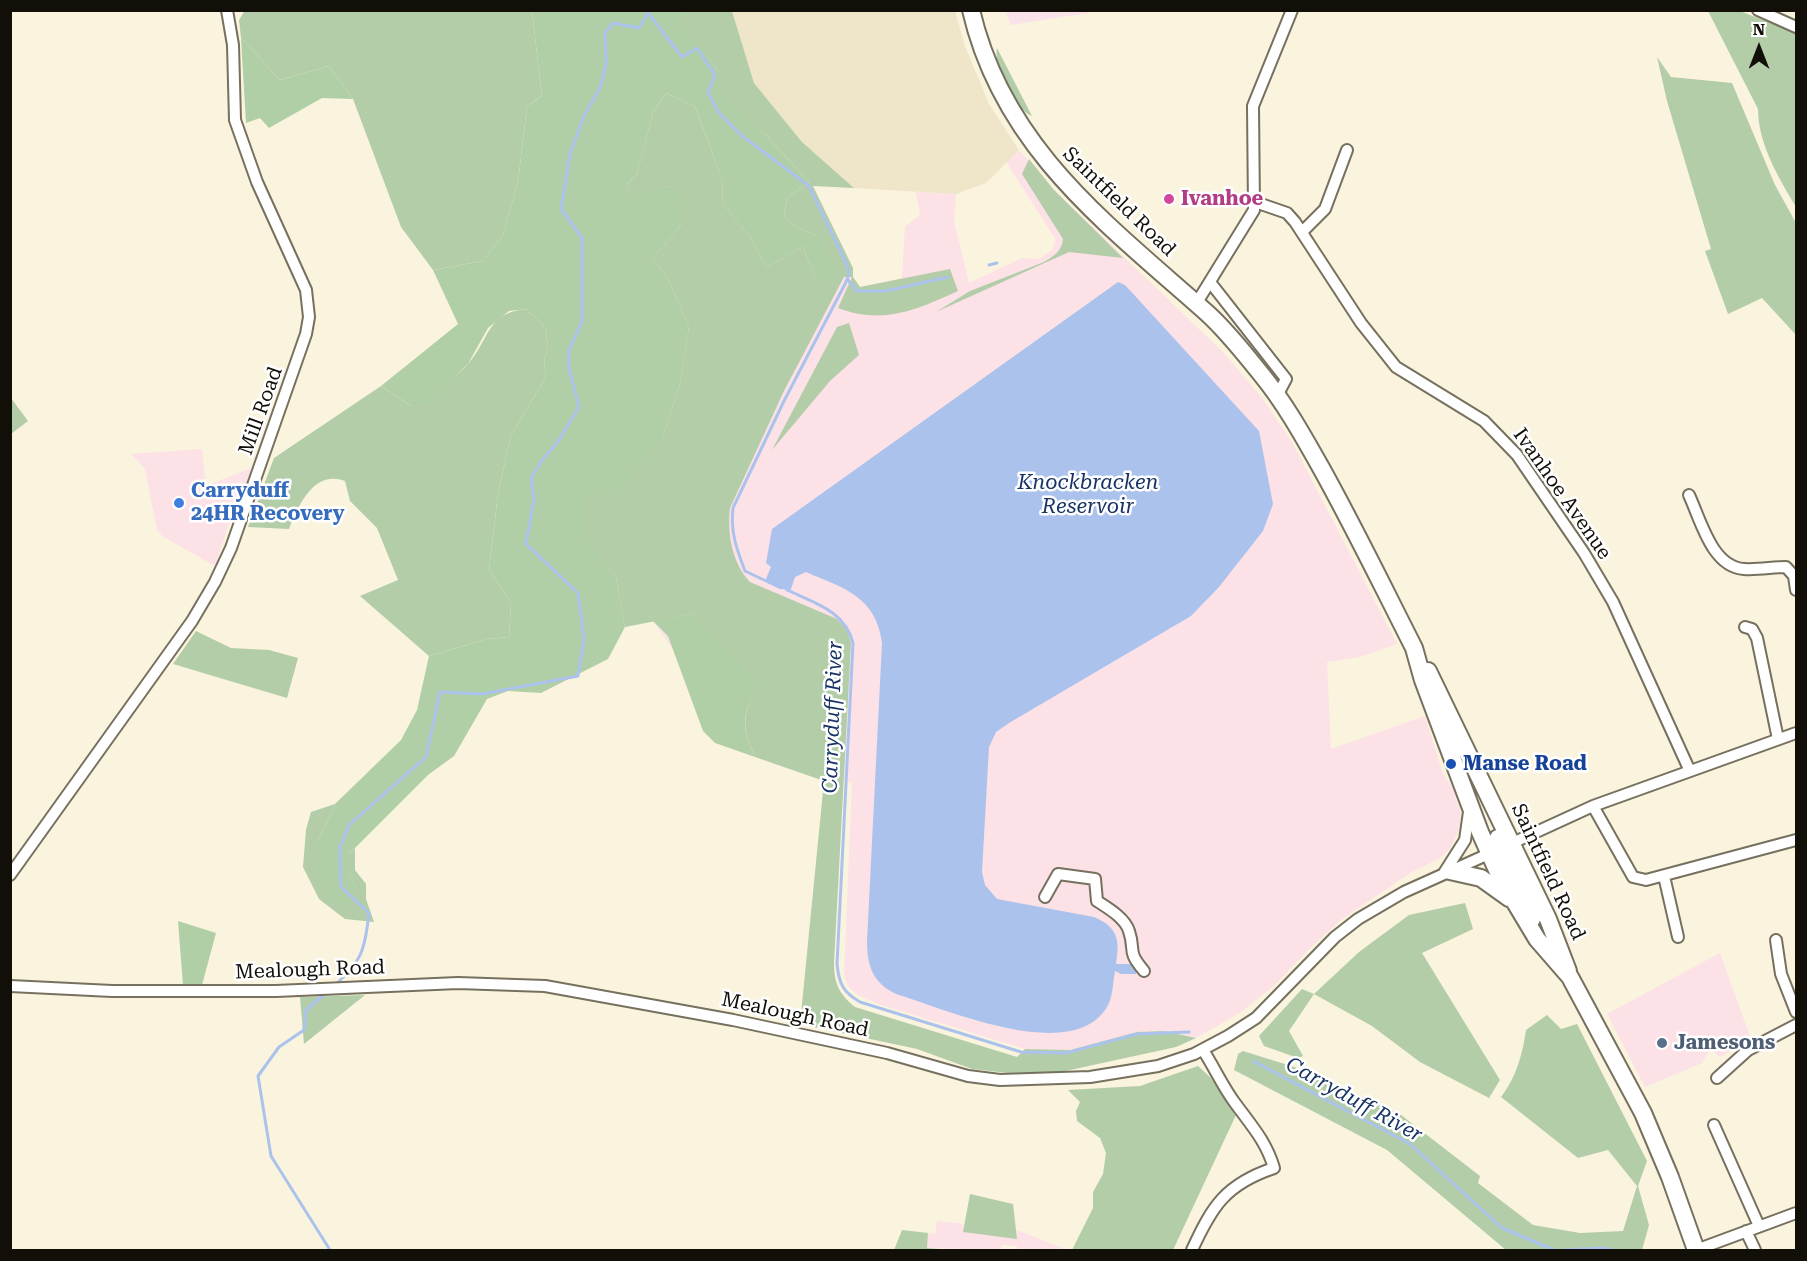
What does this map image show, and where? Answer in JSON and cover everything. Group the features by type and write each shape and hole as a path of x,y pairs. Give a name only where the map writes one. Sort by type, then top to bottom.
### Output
{"highway":[{"name":"Saintfield Road","path":"971,10 994,81 1008,108 1036,148 1082,201 1223,329 1277,396 1333,489 1419,658 1432,676 1466,750 1501,848 1512,901 1537,939 1570,977"},
{"name":"Saintfield Road","path":"1419,658 1423,680 1470,804 1548,919 1570,977 1643,1113 1670,1177 1696,1250"},
{"path":"1501,848 1531,912 1537,939"},
{"path":"1447,872 1481,878 1512,901"}],"street":[{"name":"Mill Road","path":"10,875 192,621 215,582 236,534 306,334 309,317 306,290 257,182 235,120 233,45 226,10"},
{"path":"1196,304 1250,218 1255,202 1253,106 1292,10"},
{"path":"1758,10 1797,27"},
{"path":"1302,232 1325,209 1347,150"},
{"name":"Ivanhoe Avenue","path":"1255,202 1287,213 1302,232 1361,323 1396,367 1484,421 1517,455 1584,553 1613,602 1689,769"},
{"path":"1210,282 1286,379 1277,396"},
{"path":"1689,495 1716,553 1725,564 1744,569 1786,567 1794,576 1797,590"},
{"path":"1745,627 1752,629 1757,639 1778,739"},
{"path":"1501,848 1593,806 1689,769 1797,733"},
{"path":"1447,872 1465,840 1470,804"},
{"path":"1593,806 1633,877 1646,880 1797,840"},
{"name":"Mealough Road","path":"10,986 103,991 326,989 458,983 545,986 744,1022 887,1053 968,1076 1000,1080 1117,1074 1158,1066 1203,1050 1256,1018 1335,937 1358,919 1394,897 1501,848"},
{"path":"1045,897 1058,874 1095,879 1097,901 1115,913 1129,928 1132,956 1144,971"},
{"path":"1664,876 1678,937"},
{"path":"1776,940 1781,974 1797,1012"},
{"path":"1717,1078 1748,1050 1797,1025"},
{"path":"1192,1251 1208,1215 1229,1190 1247,1177 1274,1168 1269,1149 1253,1123 1235,1103 1203,1050"},
{"path":"1714,1125 1728,1146 1759,1226"},
{"path":"1696,1250 1797,1213"},
{"path":"1746,1231 1755,1251"}],"shaded area":[{"path":"1005,10 1100,11 1011,25"},
{"path":"732,11 955,11 965,46 989,104 1019,150 986,183 956,194 854,188 802,142 754,83"},
{"path":"613,85 853,268 853,277 860,287 902,278 905,227 920,215 916,192 956,194 954,221 969,283 1022,258 1039,259 1052,250 1056,240 1006,162 1019,150 1053,189 1224,353 1262,398 1292,442 1397,644 1360,657 1327,662 1331,749 1425,716 1443,774 1452,786 1461,814 1459,830 1450,849 1439,859 1410,873 1341,920 1275,985 1241,1012 1196,1038 1164,1031 1137,1032 1070,1050 1025,1049 878,1004 856,994 848,986 844,976 852,783 740,744 653,621 625,627 550,462"},
{"path":"202,449 206,486 251,468 241,500 237,499 215,566 162,536 157,530 145,469 131,454"},
{"path":"1720,953 1751,1039 1720,1057 1710,1049 1702,1063 1645,1087 1607,1014"},
{"path":"937,1221 964,1224 963,1231 1017,1238 1017,1230 1067,1250 1017,1250 1017,1246 1001,1245 1001,1250 926,1248 928,1233 935,1234"}],"green space":[{"path":"245,10 532,11 542,96 527,106 518,182 503,235 483,261 433,270 401,227 353,99 329,66 280,80 241,38 239,20"},
{"path":"532,11 693,11 677,20 719,71 720,94 767,136 809,182 787,198 784,216 792,225 817,236 835,265 832,282 815,277 803,247 766,267 751,238 722,203 723,181 695,107 666,93 653,112 637,174 627,184 630,197 669,186 685,198 683,223 653,258 669,281 689,327 680,384 663,436 619,491 584,498 584,534 616,578 625,627 608,659 541,693 508,691 487,699 454,756 428,775 349,854 349,874 358,892 348,908 332,900 318,876 318,841 335,804 401,740 417,710 429,656 487,639 509,637 511,603 489,570 498,494 511,435 546,377 544,362 548,346 545,327 526,309 509,311 488,328 468,364 428,403 411,406 381,386 458,324 433,270 483,261 503,235 518,182 527,106 542,96"},
{"path":"693,11 732,11 754,83 802,142 854,188 813,186 853,268 853,277 860,287 950,269 958,291 914,309 899,313 870,315 838,308 852,277 844,277 784,391 730,508 729,527 732,547 739,566 750,582 837,619 847,629 851,643 834,963 838,988 855,1007 1017,1057 1025,1049 1070,1050 1137,1032 1164,1031 1196,1038 1176,1047 1061,1072 1008,1073 972,1069 917,1049 800,1024 824,781 755,757 747,736 745,720 756,683 692,614 625,627 616,578 584,535 584,497 663,436 680,384 689,327 669,281 653,258 683,223 669,186 630,198 627,184 637,174 653,112 666,93 695,107 723,181 722,203 751,238 766,267 803,247 815,277 817,236 792,225 784,216 787,198 809,182 767,136 719,94 719,71 676,20"},
{"path":"1708,11 1740,11 1796,33 1796,207 1766,148 1758,109"},
{"path":"241,38 280,80 329,66 353,99 322,98 269,128 260,118 246,123"},
{"path":"997,48 1032,116 1025,112 1012,97 998,65"},
{"path":"1657,57 1671,77 1732,83 1775,185 1796,223 1796,335 1762,298 1728,314 1705,251 1711,249 1667,101"},
{"path":"1029,159 1054,190 1123,258 1069,252 936,312 970,291 1044,262 1059,250 1063,239 1022,174"},
{"path":"526,309 545,327 548,346 544,362 546,377 511,435 498,494 489,570 511,603 509,637 487,639 429,656 360,596 398,580 377,528 350,501 345,481 325,480 316,485 303,500 289,529 248,527 274,458 381,386 411,406 463,370 490,329 503,316 513,311"},
{"path":"849,323 859,355 830,381 772,450 837,327"},
{"path":"11,398 28,421 11,434"},
{"path":"692,614 757,683 745,720 747,736 755,757 715,743 703,731 668,636 653,621"},
{"path":"196,631 231,648 269,650 298,658 287,698 173,664"},
{"path":"335,804 318,841 358,893 349,874 349,854 355,848 355,870 366,884 366,899 374,922 345,919 319,899 303,867 306,830 311,812"},
{"path":"1465,903 1473,929 1422,953 1500,1080 1489,1098 1420,1062 1372,1026 1314,994 1359,952 1409,915"},
{"path":"178,921 216,933 202,985 183,985"},
{"path":"1302,989 1314,994 1289,1031 1303,1056 1298,1058 1264,1046 1259,1036"},
{"path":"365,995 304,1044 300,997"},
{"path":"1547,1015 1561,1029 1577,1024 1647,1161 1638,1186 1649,1225 1642,1250 1506,1250 1387,1150 1234,1070 1238,1054 1243,1051 1307,1071 1401,1115 1480,1176 1478,1183 1533,1225 1580,1233 1623,1231 1637,1186 1608,1150 1578,1158 1501,1097 1518,1065 1526,1030"},
{"path":"1198,1066 1211,1078 1236,1115 1173,1250 1072,1250 1093,1208 1093,1192 1103,1174 1106,1153 1100,1138 1077,1121 1076,1111 1080,1102 1068,1090 1140,1086"},
{"path":"970,1194 1013,1204 1017,1239 963,1232"},
{"path":"902,1230 928,1233 927,1248 953,1250 894,1250"}],"water":[{"name":"Knockbracken Reservoir","path":"1118,282 1125,285 1259,431 1273,504 1263,531 1219,587 1191,616 1009,723 996,732 989,747 982,872 985,885 997,899 1094,917 1102,921 1116,935 1118,948 1116,964 1136,964 1136,974 1121,974 1115,971 1109,1003 1093,1022 1070,1031 1041,1033 977,1021 896,994 882,985 873,973 868,958 867,941 882,643 879,627 865,604 845,589 806,572 795,577 790,592 765,581 771,567 766,563 772,529"}],"waterway":[{"name":"Carryduff River","path":"646,10 682,57 697,48 715,75 708,93 719,113 741,135 809,186 847,265 849,275 845,284 784,401 733,508 733,533 745,571 781,588"},
{"path":"334,986 351,969 364,946 369,913 341,887 340,847 349,825 426,757 440,692 482,694 578,676 584,639 578,593 526,544 534,498 531,478 559,440 579,407 569,368 569,350 582,322 582,238 561,209 570,154 584,116 600,88 606,65 605,33 613,23 639,28 648,13"},
{"path":"989,265 997,263"},
{"path":"847,279 857,291 886,291 948,277"},
{"name":"Carryduff River","path":"787,590 828,609 843,623 853,643 837,964 839,977 846,991 860,1002 1021,1052 1066,1053 1137,1034 1189,1032"},
{"path":"327,992 306,1010 304,1030 279,1047 258,1076 271,1156 330,1250"},
{"name":"Carryduff River","path":"1253,1061 1410,1144 1502,1228 1554,1250"},
{"name":"Carryduff River","path":"1562,1250 1603,1248 1614,1250"}],"place":[{"name":"Ivanhoe","path":"1169,199"},
{"name":"Carryduff 24HR Recovery","path":"179,503"},
{"name":"Manse Road","path":"1451,764"},
{"name":"Jamesons","path":"1662,1043"}]}
